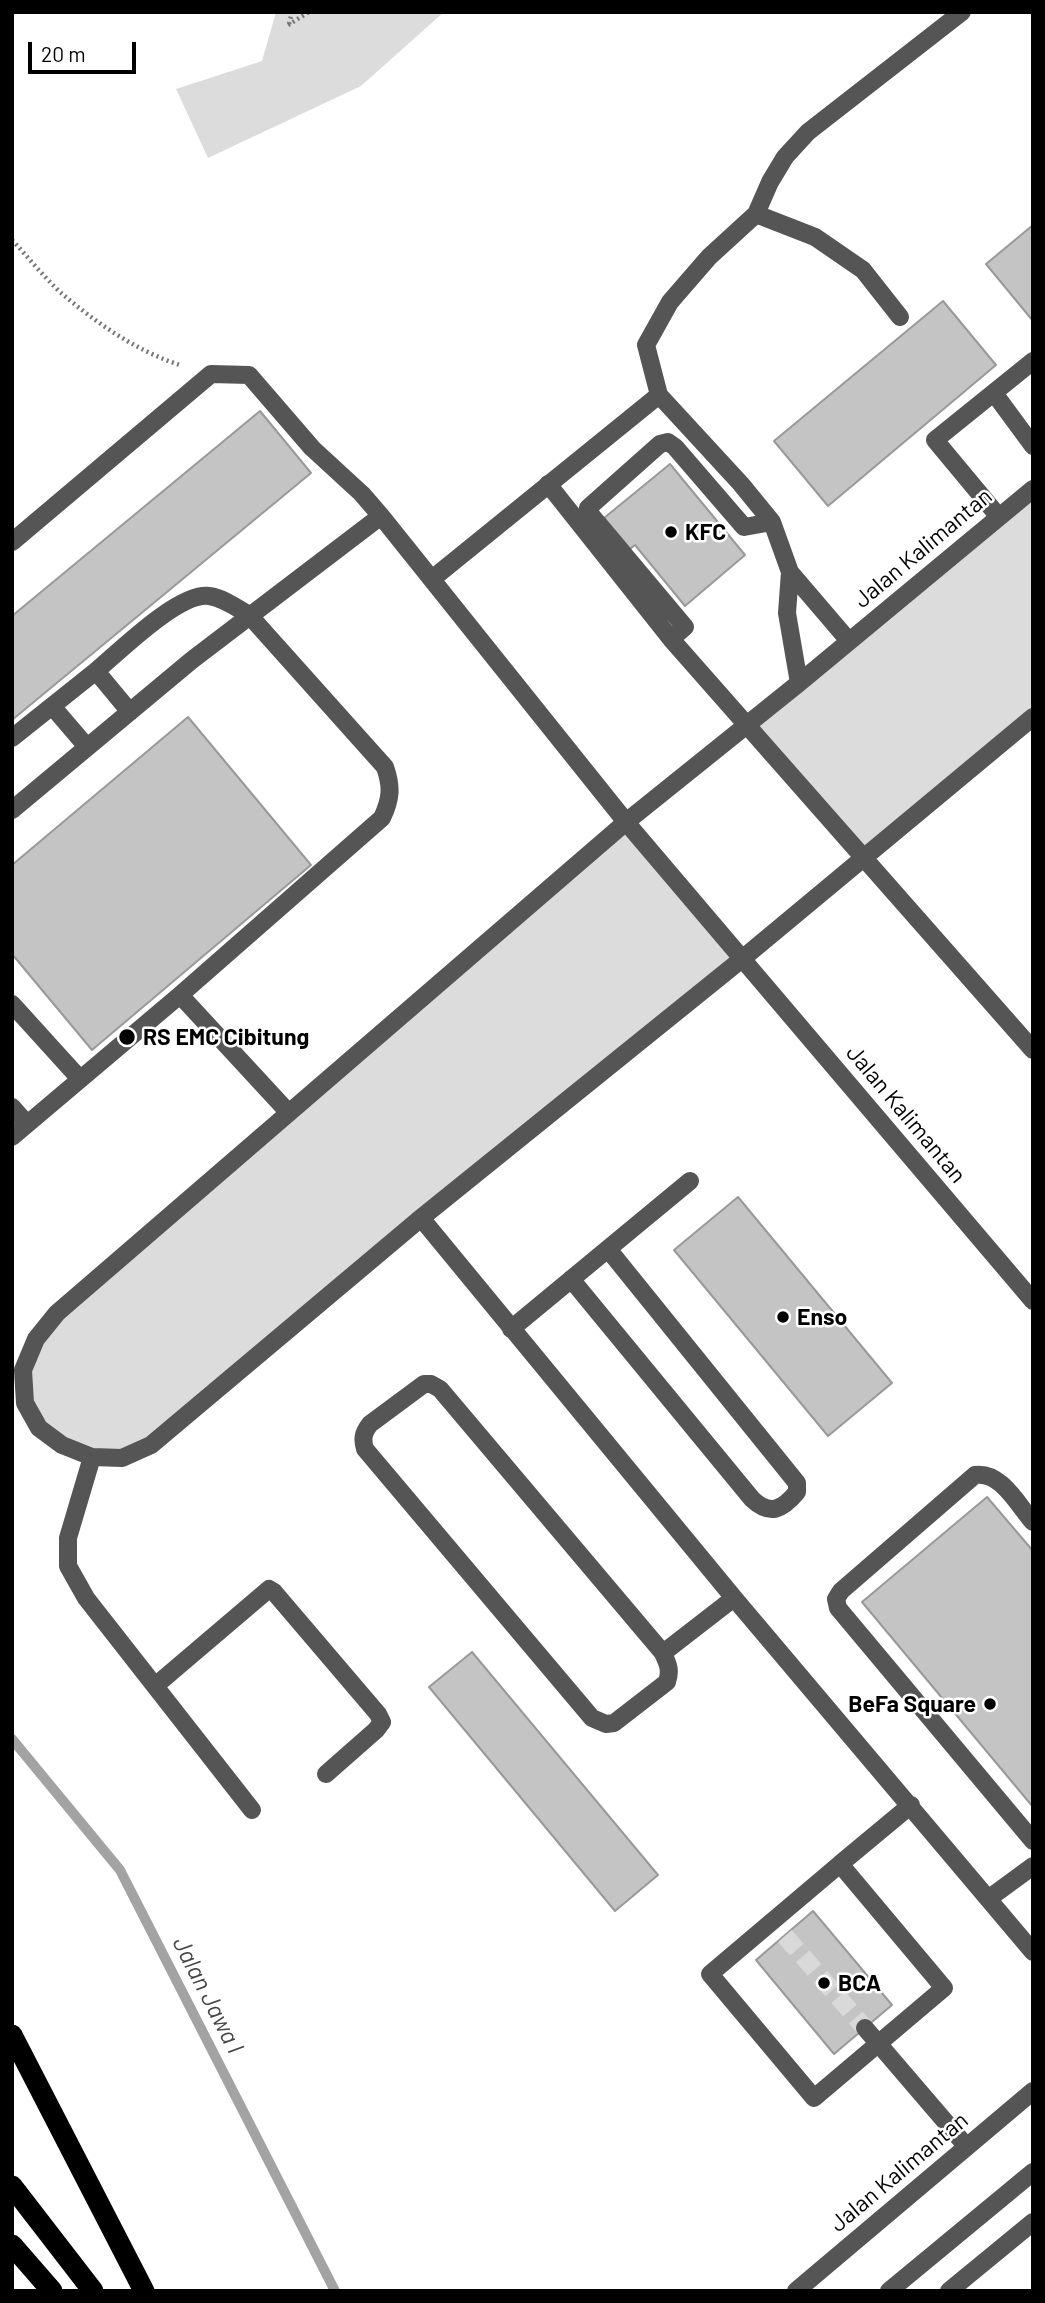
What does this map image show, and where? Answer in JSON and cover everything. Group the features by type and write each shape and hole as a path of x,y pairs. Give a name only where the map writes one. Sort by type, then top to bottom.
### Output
{"highway":[{"path":"12,2035 144,2291"},
{"path":"12,2186 93,2291"},
{"path":"12,2245 52,2291"},
{"path":"12,2266 35,2291"}],"street":[{"path":"849,641 790,572 772,522 741,484 659,395 646,345 670,302 709,257 755,214 785,157 808,132 962,12"},
{"path":"755,214 816,237 863,270 900,317"},
{"path":"999,517 935,440 1033,361"},
{"path":"12,542 211,374 249,375 312,448 362,494 381,516 626,822 57,1313 36,1339 23,1370 25,1403 39,1428 61,1445 92,1457 122,1458 150,1445 421,1218 742,959 1033,717"},
{"path":"994,393 1033,446"},
{"path":"432,579 659,395"},
{"path":"671,639 685,627 591,515 588,508 592,502 660,444 668,442 744,527 772,522"},
{"path":"548,484 671,639 1033,1050"},
{"name":"Jalan Kalimantan","path":"1033,489 626,822 1033,1301"},
{"path":"14,805 249,615 381,516"},
{"path":"790,572 788,613 799,683"},
{"path":"12,738 177,604 194,597 209,596 230,603 249,615 385,767 391,786 389,803 382,818 180,995 12,1137"},
{"path":"96,671 130,712"},
{"path":"52,706 88,747"},
{"path":"180,995 289,1113"},
{"path":"12,1004 80,1079"},
{"path":"12,1107 27,1124"},
{"path":"511,1329 690,1181"},
{"path":"421,1218 734,1598 1033,1952"},
{"path":"571,1279 752,1499 761,1507 770,1510 787,1502 797,1492 797,1483 608,1248"},
{"path":"431,1384 440,1389 663,1653 670,1674 662,1687 614,1723 606,1724 592,1718 365,1450 363,1441 370,1424 418,1387 431,1384"},
{"path":"92,1457 68,1538 68,1566 86,1598 252,1810"},
{"path":"1033,1522 999,1481 982,1473 975,1475 841,1591 836,1599 838,1608 1033,1841"},
{"path":"155,1686 269,1590 382,1722 326,1774"},
{"path":"663,1653 734,1598"},
{"path":"840,1864 944,1988 814,2098 710,1974 772,1921 840,1864 911,1805"},
{"path":"988,1899 1033,1866"},
{"path":"772,1921 785,1936"},
{"path":"865,2028 967,2147"},
{"name":"Jalan Kalimantan","path":"796,2291 1033,2091"},
{"path":"889,2291 1033,2172"},
{"path":"949,2291 1033,2222"}],"path":[{"path":"292,12 288,25 309,12"},
{"path":"12,240 59,291 113,331 157,358 211,374"}],"shaded area":[{"path":"276,12 444,12 361,86 208,158 176,89 262,61"},
{"path":"1033,489 1033,717 863,858 748,725"},
{"path":"626,822 742,959 122,1458 62,1445 25,1403 36,1339"}],"building":[{"path":"1033,225 1033,321 986,264"},
{"path":"943,301 996,365 828,506 774,441"},
{"path":"260,411 311,473 12,720 12,616"},
{"name":"KFC","path":"670,464 745,555 685,606 635,545 630,549 604,518"},
{"path":"188,717 311,865 92,1050 12,954 12,865"},
{"name":"Enso","path":"738,1197 892,1383 828,1436 674,1250"},
{"name":"BeFa Square","path":"987,1497 1033,1551 1033,1807 862,1602"},
{"path":"472,1652 658,1875 615,1911 429,1687"},
{"name":"BCA","path":"813,1911 892,2005 834,2054 756,1960"}],"waterway":[{"name":"Jalan Jawa I","path":"12,1739 120,1870 335,2291"}],"tunnel":[{"path":"785,1936 865,2028"}],"place":[{"name":"KFC","path":"671,532"},
{"name":"RS EMC Cibitung","path":"127,1037"},
{"name":"Enso","path":"783,1317"},
{"name":"BeFa Square","path":"990,1704"},
{"name":"BCA","path":"824,1983"}]}
